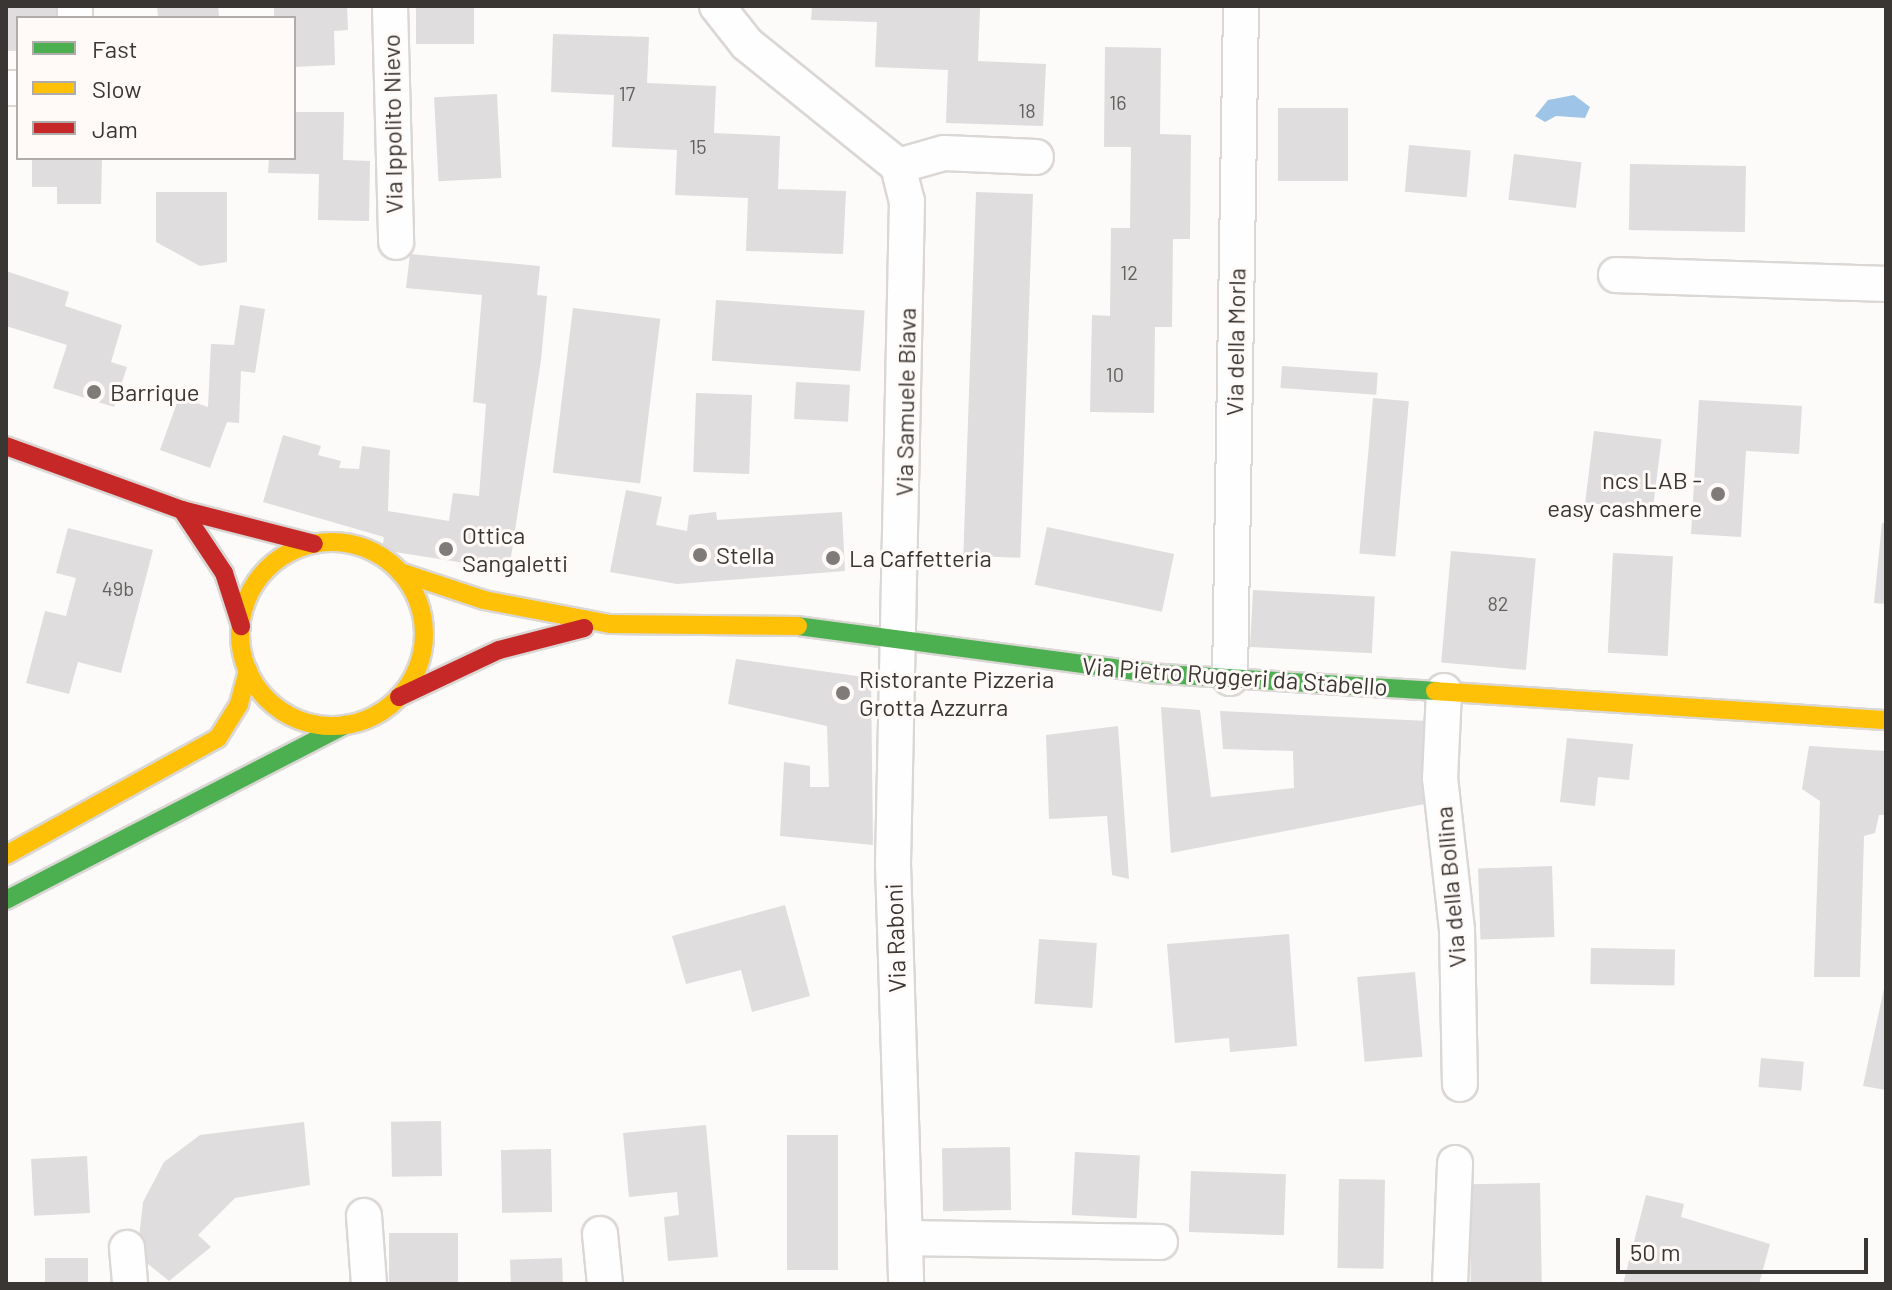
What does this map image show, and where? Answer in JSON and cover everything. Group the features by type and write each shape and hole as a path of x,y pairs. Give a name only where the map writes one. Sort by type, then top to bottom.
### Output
{"main road":[{"name":"Via Pietro Ruggeri da Stabello","path":"6,446 182,510 314,544 359,547 400,572 484,600 610,624 791,625 1069,664 1230,678 1886,720"},
{"path":"182,510 224,573 241,626 248,670 264,696 287,714 345,725"},
{"path":"241,626 264,573 314,544"},
{"path":"399,697 416,671 424,626 400,572"},
{"path":"6,900 440,673 529,639 610,624"},
{"path":"6,855 218,738 239,704 248,670"}],"street":[{"name":"Via Ippolito Nievo","path":"390,6 396,242"},
{"path":"717,6 747,44 898,166 944,153 1036,157"},
{"name":"Via della Morla","path":"1230,678 1241,6"},
{"name":"Via Samuele Biava","path":"898,166 907,201 899,638"},
{"path":"1616,275 1886,284"},
{"name":"Via Raboni","path":"899,638 893,864 906,1284"},
{"name":"Via della Bollina","path":"1444,691 1440,778 1457,930 1460,1084"},
{"path":"1450,1284 1455,1163"},
{"path":"364,1216 369,1284"},
{"path":"600,1234 605,1284"},
{"path":"905,1238 1160,1242"},
{"path":"127,1248 130,1284"}],"water":[{"path":"1574,95 1590,107 1585,118 1556,116 1545,122 1535,116 1548,100"}],"building":[{"path":"6,6 60,6 60,16 16,16 16,51 6,51"},
{"path":"157,6 218,6 219,16 158,16"},
{"path":"274,6 347,6 348,30 334,31 335,65 296,67 296,16 274,16"},
{"path":"416,6 474,6 474,44 416,44"},
{"path":"812,6 980,8 978,61 1046,64 1043,126 946,123 948,70 875,67 877,22 811,20"},
{"path":"553,34 649,37 647,83 716,86 714,133 780,136 778,189 846,191 843,254 746,251 748,198 675,195 677,150 612,147 614,95 551,92"},
{"path":"1105,47 1161,48 1160,134 1191,135 1190,239 1173,239 1172,327 1155,327 1154,413 1090,412 1092,315 1110,316 1111,228 1130,228 1131,147 1104,147"},
{"path":"497,94 501,178 438,181 434,97"},
{"path":"1278,108 1348,108 1348,181 1278,181"},
{"path":"296,112 344,112 343,160 370,161 369,221 318,220 319,174 268,173 269,160 296,160"},
{"path":"1409,145 1471,150 1467,197 1405,192"},
{"path":"1514,154 1581,162 1576,208 1508,200"},
{"path":"32,160 102,160 101,204 57,204 57,187 32,187"},
{"path":"1630,164 1746,166 1745,232 1629,230"},
{"path":"156,192 227,192 227,262 200,266 156,242"},
{"path":"976,192 1033,194 1020,558 963,556"},
{"path":"410,254 540,266 537,295 547,296 541,360 509,570 382,550 384,537 263,502 283,435 321,446 318,455 341,461 339,468 359,469 362,446 390,450 388,511 449,521 453,493 479,496 486,404 473,402 482,295 406,288"},
{"path":"6,271 69,292 65,306 122,325 111,362 127,367 114,407 53,388 67,345 6,326"},
{"path":"716,300 865,310 860,371 712,361"},
{"path":"240,305 265,309 255,373 241,371 239,423 227,422 210,468 160,450 179,397 208,407 211,344 234,345"},
{"path":"573,308 660,319 640,483 553,473"},
{"path":"1282,366 1378,373 1376,395 1280,388"},
{"path":"796,382 850,385 848,422 794,419"},
{"path":"696,393 752,395 749,474 693,472"},
{"path":"1373,398 1409,401 1395,557 1359,553"},
{"name":"ncs LAB - easy cashmere","path":"1699,400 1802,406 1799,454 1746,451 1741,537 1691,534"},
{"path":"1594,431 1661,439 1653,511 1585,502"},
{"path":"626,490 662,497 656,525 687,531 689,515 716,512 717,520 842,512 845,571 677,584 610,572"},
{"path":"1882,523 1886,523 1886,604 1874,603"},
{"path":"1047,527 1174,554 1162,612 1035,585"},
{"path":"68,528 153,550 121,673 78,662 69,694 26,683 45,611 66,616 76,578 56,573"},
{"path":"1451,551 1536,558 1526,670 1441,663"},
{"path":"1613,553 1673,556 1668,656 1608,653"},
{"path":"1253,590 1375,596 1372,653 1250,647"},
{"path":"736,659 871,678 873,845 780,836 784,762 810,766 810,787 829,787 827,726 728,704"},
{"path":"1161,707 1200,710 1211,797 1294,788 1293,751 1223,749 1220,711 1428,721 1435,802 1171,853"},
{"path":"1118,726 1129,879 1112,875 1107,816 1049,819 1046,735"},
{"path":"1567,738 1633,744 1629,780 1598,777 1595,806 1560,802"},
{"path":"1809,746 1886,751 1886,815 1879,815 1875,833 1864,836 1860,977 1814,977 1820,801 1802,789"},
{"path":"1552,866 1554,937 1481,940 1478,869"},
{"path":"785,905 810,996 752,1012 741,970 686,984 672,936"},
{"path":"1289,934 1297,1046 1230,1052 1229,1038 1175,1043 1167,944"},
{"path":"1039,939 1097,943 1092,1008 1034,1004"},
{"path":"1591,948 1675,949 1674,985 1590,984"},
{"path":"1415,972 1422,1057 1365,1062 1357,977"},
{"path":"1886,985 1886,1090 1863,1086"},
{"path":"1761,1058 1804,1062 1801,1091 1758,1087"},
{"path":"441,1121 442,1176 392,1177 391,1122"},
{"path":"304,1122 310,1185 235,1198 198,1235 211,1247 169,1281 137,1255 143,1202 164,1162 200,1135"},
{"path":"706,1125 718,1257 668,1261 664,1217 679,1215 677,1192 629,1197 623,1133"},
{"path":"787,1135 838,1135 838,1270 787,1270"},
{"path":"1010,1147 1011,1210 943,1211 942,1148"},
{"path":"551,1149 552,1212 502,1213 501,1150"},
{"path":"1075,1152 1140,1155 1137,1218 1072,1215"},
{"path":"87,1156 90,1213 34,1216 31,1159"},
{"path":"1191,1171 1286,1174 1284,1235 1189,1232"},
{"path":"1339,1179 1385,1180 1383,1269 1337,1268"},
{"path":"1540,1183 1542,1283 1471,1284 1469,1184"},
{"path":"1646,1195 1684,1204 1681,1217 1770,1244 1759,1284 1623,1284"},
{"path":"389,1233 458,1233 458,1284 389,1284"},
{"path":"45,1258 88,1258 88,1284 45,1284"},
{"path":"562,1258 563,1284 511,1284 510,1260"}],"traffic: fast":[{"path":"798,626 1149,673 1435,691"},
{"path":"6,900 345,725"}],"traffic: slow":[{"path":"332,542 367,549 397,569 417,599 424,634 417,669 397,699 367,719 332,726 297,719 267,699 247,669 240,634 247,599 267,569 297,549 332,542"},
{"path":"400,572 484,600 610,624 798,626"},
{"path":"6,855 218,738 239,704 248,670"},
{"path":"1435,691 1886,720"}],"traffic: jam":[{"path":"6,446 182,510 314,544"},
{"path":"182,510 224,573 241,626"},
{"path":"399,697 499,650 584,628"}],"place":[{"name":"Barrique","path":"94,392"},
{"name":"ncs LAB - easy cashmere","path":"1718,494"},
{"name":"Ottica Sangaletti","path":"446,549"},
{"name":"Stella","path":"700,555"},
{"name":"La Caffetteria","path":"833,558"},
{"name":"Ristorante Pizzeria Grotta Azzurra","path":"843,693"}]}
